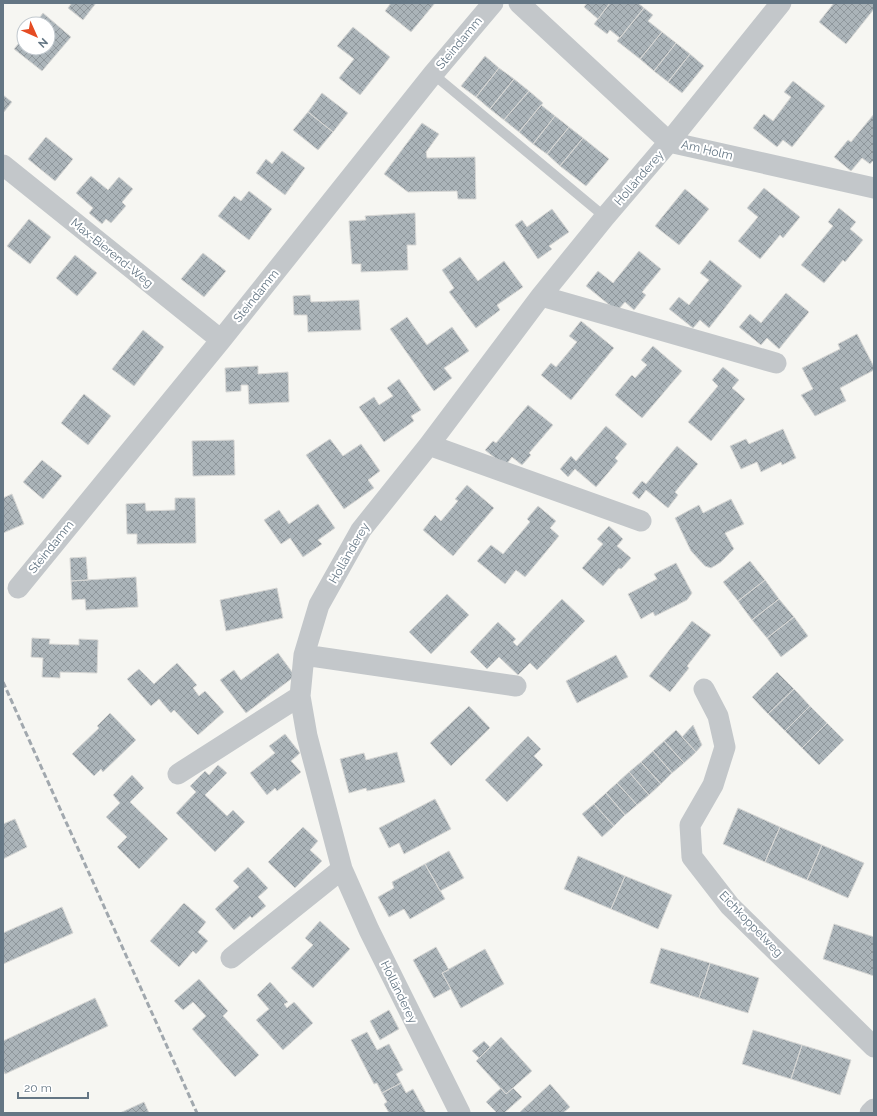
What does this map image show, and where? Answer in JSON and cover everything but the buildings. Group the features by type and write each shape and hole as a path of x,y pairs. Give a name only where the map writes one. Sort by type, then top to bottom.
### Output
{"street":[{"name":"Steindamm","path":"18,588 221,340 433,74 493,3"},
{"name":"Am Holm","path":"519,3 670,142 874,188"},
{"name":"Holländerey","path":"460,1113 372,937 342,869 307,736 300,696 304,655 320,605 360,530 429,445 541,296 605,217 670,142 781,3"},
{"name":"Max-Bierend-Weg","path":"3,165 221,340"},
{"path":"541,296 776,363"},
{"path":"429,445 641,521"},
{"path":"304,655 516,686"},
{"name":"Eichkoppelweg","path":"704,689 718,716 724,747 713,785 690,825 692,857 730,906 874,1047"},
{"path":"178,774 300,696"},
{"path":"231,958 342,869"},
{"path":"870,1113 874,1109"}],"lane":[{"path":"433,74 605,217"}],"railway":[{"path":"3,682 197,1113"}]}
